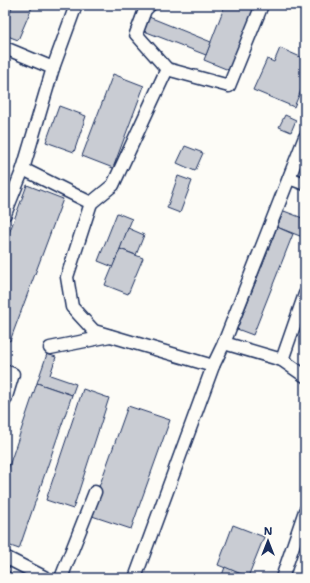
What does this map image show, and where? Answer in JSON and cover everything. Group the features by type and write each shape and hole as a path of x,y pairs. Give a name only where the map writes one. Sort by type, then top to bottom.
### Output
{"lane":[{"path":"5,214 22,169 53,68 76,5"},
{"path":"150,5 145,10 136,34 167,69 229,86 262,5"},
{"path":"5,48 53,68"},
{"path":"167,69 113,185 91,203 67,277 72,307 94,331 213,366"},
{"path":"135,578 213,366 224,342 305,137"},
{"path":"22,169 91,203"},
{"path":"289,178 305,184"},
{"path":"282,360 305,294"},
{"path":"50,348 111,336"},
{"path":"224,342 282,360 305,376"},
{"path":"5,371 13,374 5,400"},
{"path":"61,578 95,492"},
{"path":"282,578 305,511"},
{"path":"5,557 46,578"}],"building":[{"path":"13,5 33,5 18,40 5,35 5,24"},
{"path":"225,5 256,5 231,71 204,60"},
{"path":"149,17 211,42 206,55 144,31"},
{"path":"280,48 305,59 305,81 294,107 253,90 267,59 274,62"},
{"path":"113,74 144,86 113,168 82,156"},
{"path":"59,106 86,116 74,152 46,142"},
{"path":"285,115 296,120 291,132 279,127"},
{"path":"185,146 203,153 195,171 177,163"},
{"path":"178,176 192,181 180,213 167,208"},
{"path":"27,185 63,199 10,341 5,339 5,244"},
{"path":"284,211 305,219 305,238 277,227"},
{"path":"117,213 132,219 113,267 98,261"},
{"path":"277,227 293,234 253,335 237,329"},
{"path":"128,228 144,235 136,255 120,249"},
{"path":"120,249 143,258 128,294 105,285"},
{"path":"47,354 56,357 50,375 76,384 72,395 37,383"},
{"path":"37,383 72,395 19,549 5,544 5,478"},
{"path":"83,389 109,398 73,509 46,500"},
{"path":"128,406 170,420 131,529 89,515"},
{"path":"233,525 264,537 248,577 218,565"},
{"path":"225,567 248,577 248,578 221,578"}]}
